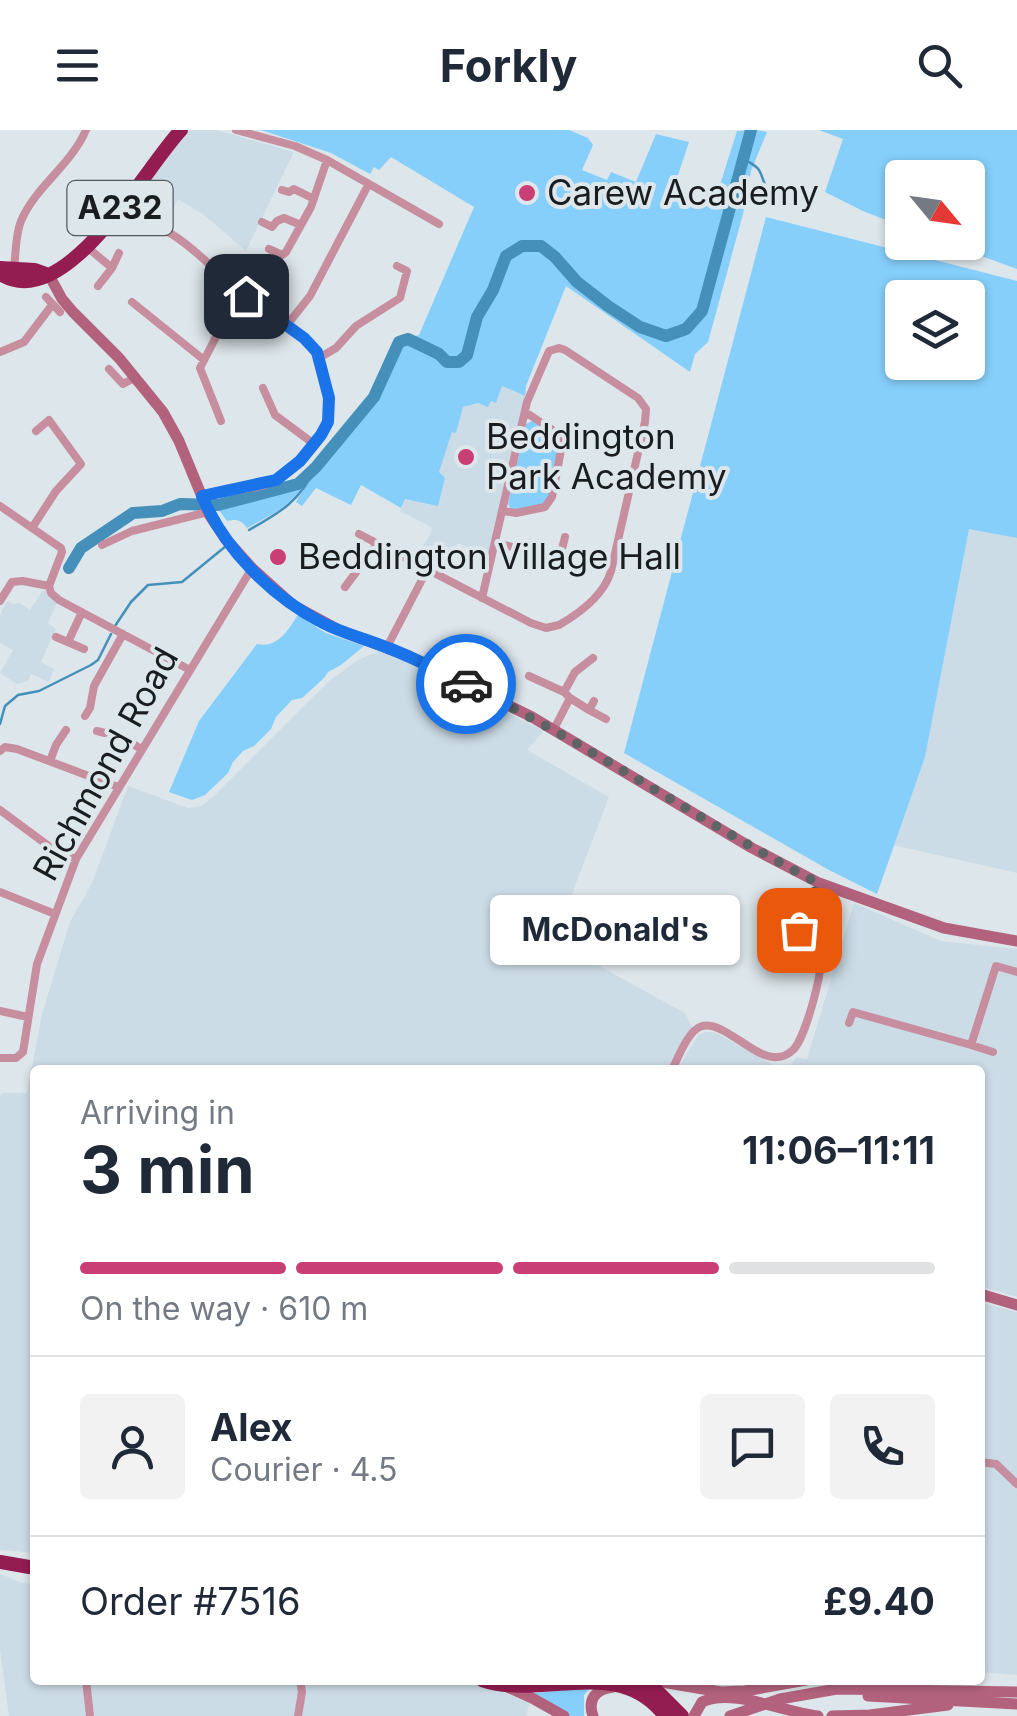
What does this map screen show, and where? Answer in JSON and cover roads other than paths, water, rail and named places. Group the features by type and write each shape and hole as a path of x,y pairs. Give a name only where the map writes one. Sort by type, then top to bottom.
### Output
{"highway":[{"name":"A232","path":"5,270 5,278 29,282 41,280 67,264 102,231 181,130"},
{"path":"0,1562 30,1567"},
{"path":"520,1685 554,1685"},
{"path":"614,1685 644,1695 682,1716"},
{"path":"643,1685 663,1707"}],"main road":[{"path":"49,275 62,299 136,376 173,430 208,512 228,543 302,611 338,630 388,647 554,729 726,833 818,883 944,928 1017,941"},
{"path":"985,1295 1017,1305"},
{"path":"500,1685 564,1716"},
{"path":"680,1685 721,1692 778,1685"},
{"path":"891,1685 922,1688"},
{"path":"594,1716 591,1705 597,1692 622,1686"},
{"path":"730,1716 780,1698 837,1689 1017,1692"},
{"path":"824,1692 838,1696 1017,1704"},
{"path":"694,1716 702,1702 717,1697 818,1716"},
{"path":"832,1716 968,1702"}],"street":[{"path":"5,270 26,212 75,152 85,132 74,130"},
{"path":"236,130 295,146 328,160 368,187 439,224"},
{"path":"269,249 284,254 314,199 328,160"},
{"path":"287,325 310,296 368,187"},
{"path":"282,190 294,189 314,199"},
{"path":"138,207 139,223"},
{"path":"262,222 272,227 284,218 301,226"},
{"path":"126,224 139,223 189,245 229,283 310,344 326,382 328,422 293,468 272,482 202,496"},
{"path":"87,247 112,268"},
{"path":"98,286 119,253"},
{"path":"319,358 336,348 356,326 400,298 407,271 397,266"},
{"path":"221,421 200,372 219,331 229,283"},
{"path":"0,352 24,342 36,330 49,301 60,312"},
{"path":"132,302 204,360"},
{"path":"359,534 377,544 532,624 552,628 572,617 609,579 646,409 641,401 583,360 559,348 545,357 525,412 482,598"},
{"path":"109,369 121,383 136,376"},
{"path":"264,388 274,416 314,444"},
{"path":"503,511 516,513 546,507 552,497 564,440 525,412"},
{"path":"32,528 56,490 81,464 48,420 36,430"},
{"path":"0,506 62,550 49,586 54,596 190,670"},
{"path":"102,545 132,531 208,512"},
{"path":"496,543 548,556 561,553 564,536"},
{"path":"345,586 377,544"},
{"name":"Richmond Road","path":"0,1058 16,1058 24,1048 37,964 76,859 252,568"},
{"path":"388,647 427,570"},
{"path":"0,601 9,584 19,581 49,586"},
{"path":"68,642 82,612"},
{"path":"85,716 90,708 90,686 121,633"},
{"path":"56,636 84,649"},
{"path":"554,729 575,672 593,658"},
{"path":"529,676 591,706 606,719"},
{"path":"97,730 105,734 118,719"},
{"path":"50,761 66,730"},
{"path":"110,730 141,748"},
{"path":"0,751 10,747 118,787"},
{"path":"0,810 50,847 76,859"},
{"path":"675,1065 693,1031 706,1025 769,1057 787,1055 793,1050 802,1035 822,965 816,945 799,930 818,883"},
{"path":"0,892 55,914"},
{"path":"984,962 1017,972"},
{"path":"971,1046 996,966"},
{"path":"0,1011 28,1016"},
{"path":"849,1023 853,1012 993,1052"},
{"path":"985,1463 996,1464 1017,1484"},
{"path":"87,1685 90,1716"},
{"path":"298,1716 301,1685"}],"waterway":[{"path":"69,568 81,548 133,513 162,511 180,504 218,505 298,484 374,397 399,342 408,339 447,362 459,362 467,355 477,317 506,256 522,246 541,246 577,282 640,327 666,336 686,329 702,311 751,130"},
{"path":"743,159 758,169 779,205"},
{"path":"249,530 288,504 316,467"},
{"path":"115,626 148,585 182,582 226,546"},
{"path":"0,724 5,706 18,695 39,691 98,660 111,634"}],"place":[{"name":"Carew Academy","path":"527,193"},
{"name":"Beddington Park Academy","path":"466,457"},
{"name":"Beddington Village Hall","path":"278,557"},
{"name":"McDonald's","path":"799,930"}]}
